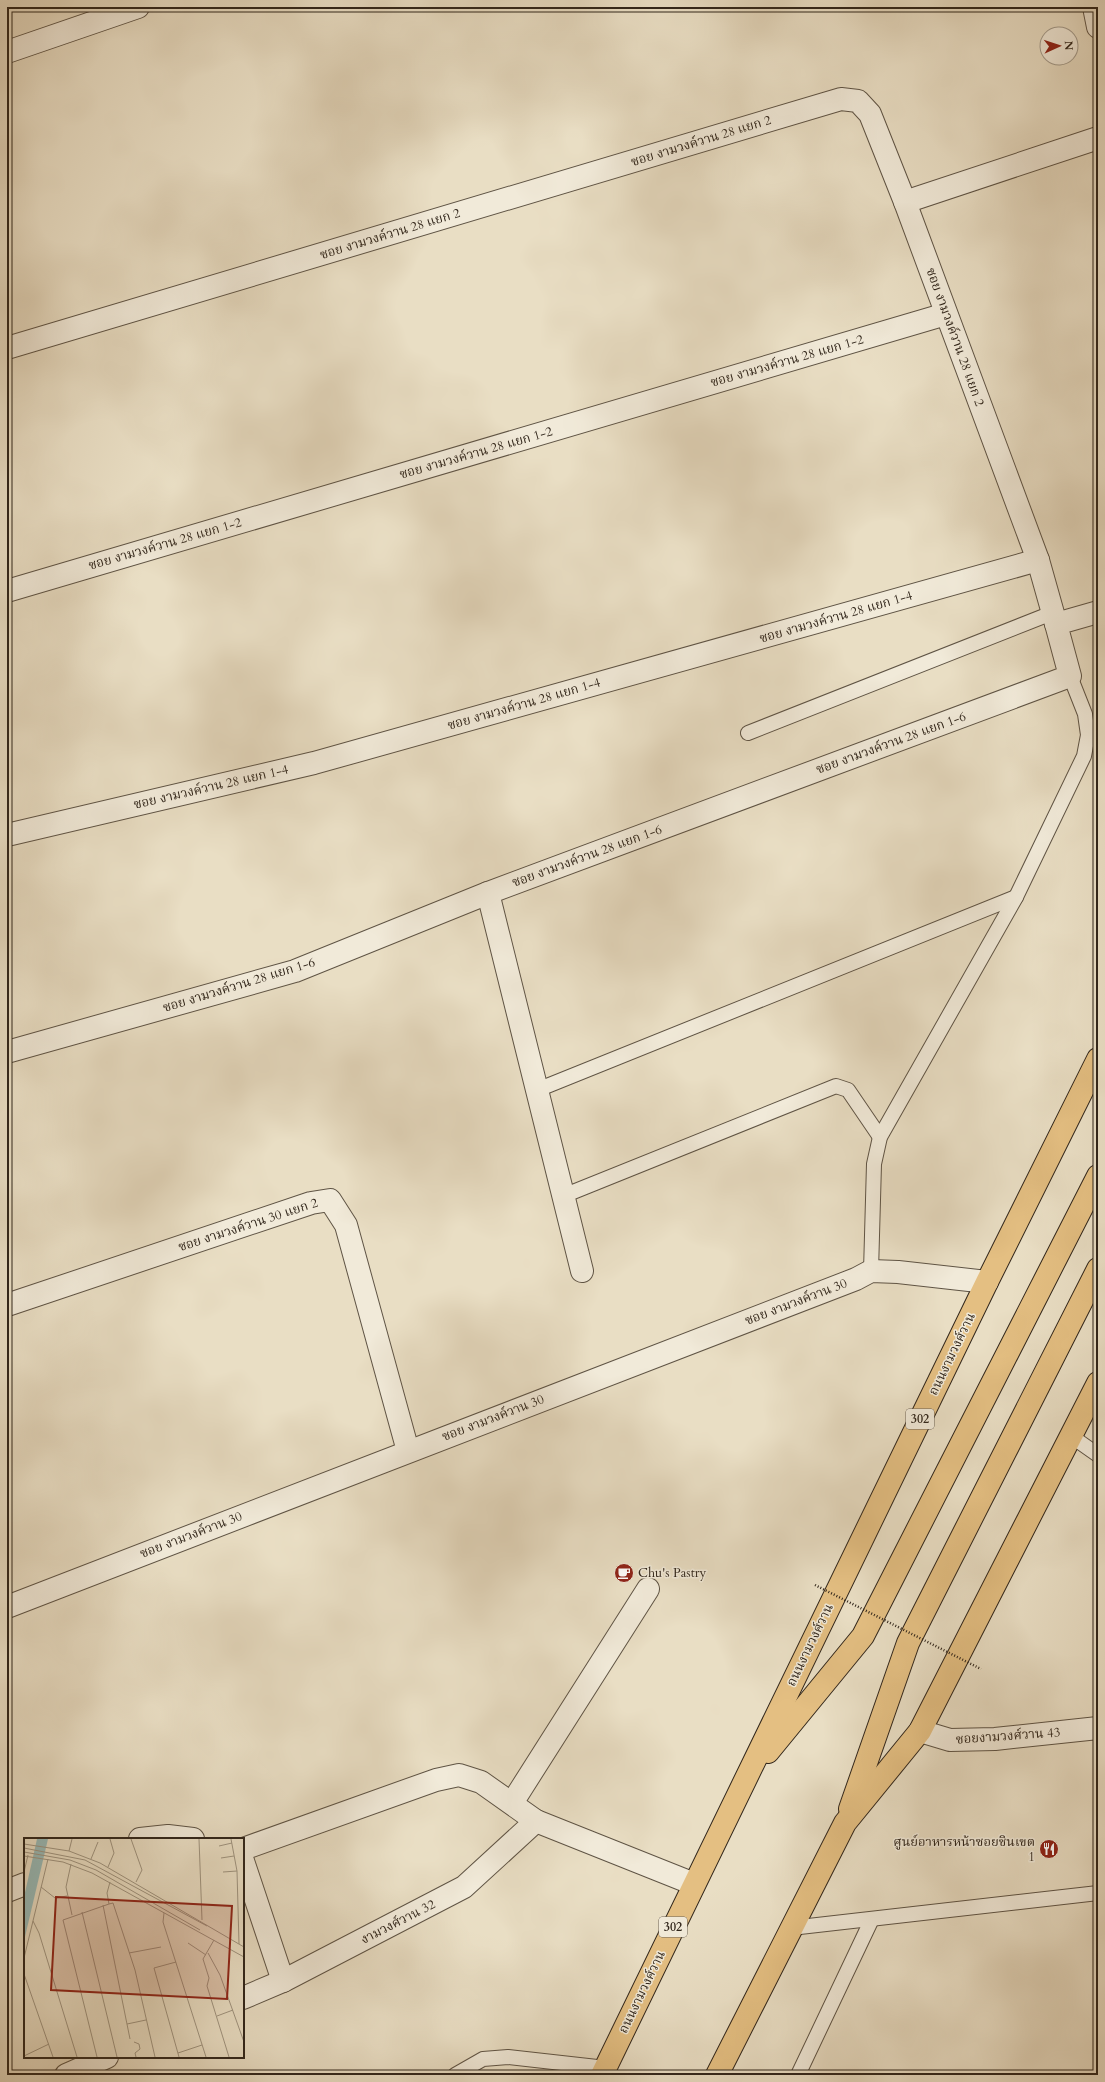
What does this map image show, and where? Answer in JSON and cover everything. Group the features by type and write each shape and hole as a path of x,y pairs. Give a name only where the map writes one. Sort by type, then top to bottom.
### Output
{"main road":[{"name":"ถนนงามวงศ์วาน","path":"604,2071 986,1282 1098,1059"},
{"name":"ถนนงามวงศ์วาน","path":"746,1780 864,1636 1098,1176"},
{"path":"716,2075 845,1823 908,1644 1098,1269"},
{"path":"845,1823 920,1731 1098,1383"}],"street":[{"path":"7,52 138,7"},
{"path":"1094,7 1098,27"},
{"name":"ซอย งามวงค์วาน 28 แยก 2","path":"7,348 841,99 858,101 870,114 905,202 1038,560 1054,618"},
{"path":"905,202 1098,138"},
{"name":"ซอย งามวงค์วาน 28 แยก 1-2","path":"7,591 946,314"},
{"name":"ซอย งามวงค์วาน 28 แยก 1-4","path":"7,835 314,763 1038,560"},
{"path":"1070,676 1054,618 1098,612"},
{"name":"ซอย งามวงค์วาน 28 แยก 1-6","path":"7,1052 295,971 488,893 1070,676"},
{"path":"488,893 582,1271"},
{"name":"ซอย งามวงค์วาน 30 แยก 2","path":"7,1305 310,1203 330,1200 346,1225 408,1451"},
{"name":"ซอย งามวงค์วาน 30","path":"7,1607 856,1279 871,1271 898,1272 986,1282"},
{"path":"512,1803 648,1588"},
{"name":"ซอยงามวงศ์วาน 43","path":"920,1731 950,1740 995,1739 1098,1728"},
{"path":"244,1850 436,1780 458,1775 481,1782 536,1820 694,1884"},
{"name":"งามวงศ์วาน 32","path":"244,1998 283,1981 464,1887 536,1820"},
{"path":"149,1838 168,1836 185,1838"},
{"path":"244,1864 283,1981"},
{"path":"7,1891 24,1884"},
{"path":"66,2075 105,2058"}],"lane":[{"path":"748,733 1054,618"},
{"path":"871,1271 874,1164 880,1137 1016,897 1084,756 1088,735 1085,714 1070,676"},
{"path":"537,1090 1016,897"},
{"path":"564,1196 836,1086 848,1090 880,1137"},
{"path":"1071,1436 1098,1455"},
{"path":"791,1928 1098,1893"},
{"path":"798,2075 872,1919"},
{"path":"455,2075 483,2059 508,2057 604,2071"}],"path":[{"path":"815,1585 981,1670"}],"place":[{"name":"Chu's Pastry","path":"624,1573"},
{"name":"ศูนย์อาหารหน้าซอยชินเขต 1","path":"1049,1849"}]}
